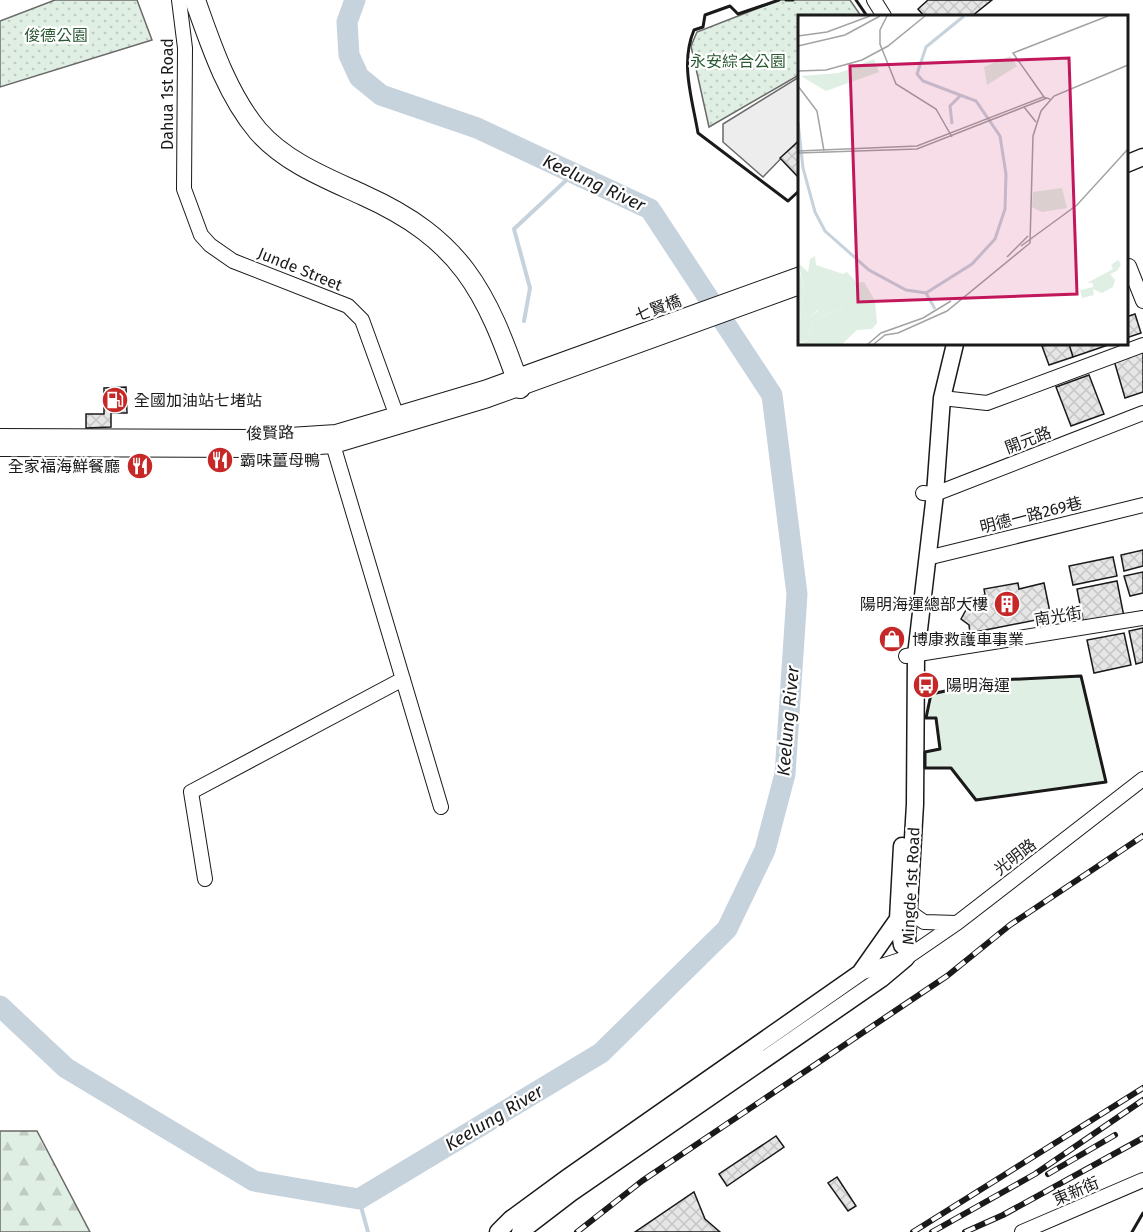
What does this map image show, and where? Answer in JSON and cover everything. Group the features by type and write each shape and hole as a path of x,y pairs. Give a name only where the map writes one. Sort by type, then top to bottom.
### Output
{"highway":[{"path":"195,0 214,53 239,106 259,131 301,165 396,210 440,241 476,283 521,377"}],"main road":[{"path":"1128,153 1143,148"},
{"path":"1128,163 1143,157"},
{"name":"Mingde 1st Road","path":"911,656 927,558 932,394 943,345"},
{"name":"Mingde 1st Road","path":"520,1232 571,1193 881,979 906,958 900,939 904,916 903,844 911,656 942,398 955,345"},
{"path":"498,1232 567,1178 860,973 904,916"}],"street":[{"name":"Dahua 1st Road","path":"179,0 185,48 184,189"},
{"path":"874,0 883,15"},
{"name":"Junde Street","path":"184,189 201,235 220,253 348,306 356,313 362,320 398,421"},
{"path":"1143,261 1128,267 1143,301"},
{"name":"七賢橋","path":"521,377 798,275"},
{"name":"七賢橋","path":"521,377 798,288"},
{"path":"942,398 987,403 1143,345"},
{"name":"俊賢路","path":"0,449 274,450 332,439 398,421 521,377"},
{"name":"開元路","path":"929,493 1143,413"},
{"name":"俊賢路","path":"0,435 332,439"},
{"path":"332,439 441,807"},
{"name":"明德一路269巷","path":"927,558 1143,505"},
{"name":"南光街","path":"911,656 1143,618"},
{"path":"205,879 191,792 403,679"},
{"name":"光明路","path":"860,973 906,958 957,922 1143,779"},
{"path":"904,916 924,922 957,922"},
{"name":"東新街","path":"1022,1232 1143,1180"}],"green space":[{"name":"俊德公園","path":"55,0 137,0 152,40 0,87 0,21"},
{"name":"永安綜合公園","path":"779,0 850,0 860,15 798,15 798,76 709,127 691,46 697,32"},
{"path":"1081,676 1106,782 976,800 951,768 925,768 925,752 940,749 936,718 926,718 931,694 998,680"},
{"path":"0,1131 37,1131 90,1232 0,1232"}],"shaded area":[{"path":"798,78 798,141 763,177 723,142 723,124"}],"building":[{"path":"928,0 992,0 973,15 923,15 918,9"},
{"path":"798,142 798,177 780,158"},
{"path":"1135,314 1141,333 1128,337 1128,316"},
{"path":"1069,345 1073,357 1049,365 1042,346"},
{"path":"1069,345 1108,345 1073,357"},
{"path":"1143,348 1143,392 1125,398 1113,357"},
{"path":"1089,375 1104,414 1071,426 1056,387"},
{"name":"全國加油站七堵站","path":"126,387 127,413 111,413 111,427 86,428 86,414 104,414 104,388"},
{"path":"1143,550 1143,566 1124,571 1121,555"},
{"path":"1113,557 1117,576 1073,585 1069,566"},
{"path":"1143,572 1143,593 1130,596 1124,576"},
{"path":"1117,581 1124,617 1084,625 1077,589"},
{"name":"陽明海運總部大樓","path":"1018,583 1019,589 1044,583 1051,617 970,633 969,625 961,619 967,608 965,599 985,595 984,589"},
{"path":"1143,628 1143,662 1136,664 1129,631"},
{"path":"1124,633 1131,665 1094,673 1087,640"},
{"path":"776,1136 784,1147 727,1186 719,1174"},
{"path":"837,1177 856,1206 848,1211 828,1183"},
{"path":"694,1192 705,1219 720,1232 635,1232"}],"waterway":[{"name":"Keelung River","path":"0,1006 66,1068 254,1181 359,1199 601,1053 727,929 765,850 785,774 797,594 772,395 650,209 477,128 381,95 359,77 349,55 347,22 355,0"},
{"path":"524,321 530,288 514,229 575,172"},
{"path":"359,1199 368,1232"}],"railway":[{"path":"577,1232 642,1181 947,976 1010,925 1143,836"},
{"path":"913,1232 1143,1088"},
{"path":"932,1232 1035,1174 1143,1100"},
{"path":"1048,1174 1115,1135"},
{"path":"965,1232 1003,1215 1143,1138"}],"wall":[{"path":"779,0 738,14 730,6 705,15 703,27 694,30 690,42 689,81 698,133 788,201 798,192"},
{"path":"786,0 793,0"},
{"path":"856,0 866,15"},
{"path":"1081,676 1106,782 976,800 951,768 925,768 925,752 940,749 936,718 926,718 931,694 998,680 1081,676"},
{"path":"1132,1232 1143,1213"}],"place":[{"name":"全國加油站七堵站","path":"115,400"},
{"name":"霸味薑母鴨","path":"220,460"},
{"name":"全家福海鮮餐廳","path":"140,466"},
{"name":"陽明海運總部大樓","path":"1007,604"},
{"name":"博康救護車事業","path":"892,639"},
{"name":"陽明海運","path":"926,685"}]}
